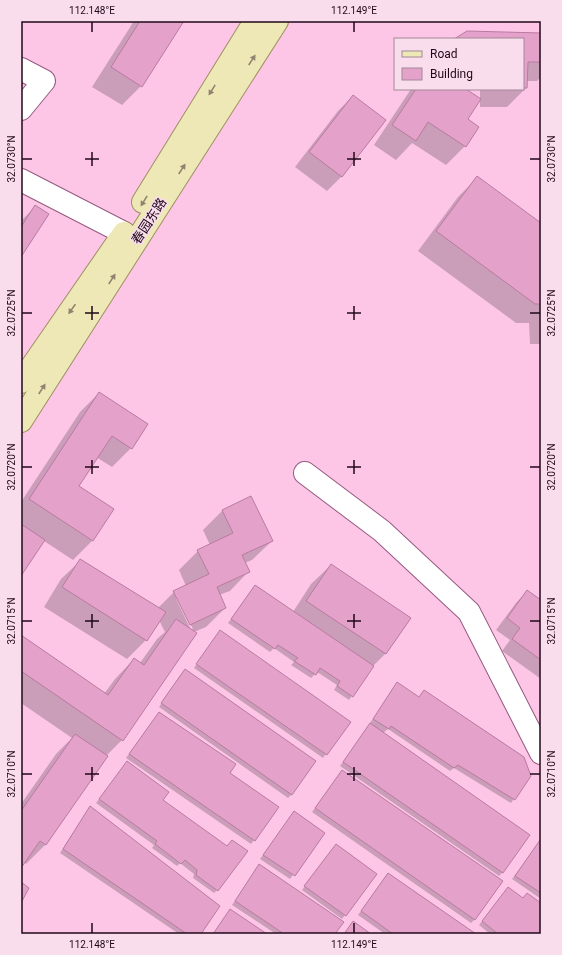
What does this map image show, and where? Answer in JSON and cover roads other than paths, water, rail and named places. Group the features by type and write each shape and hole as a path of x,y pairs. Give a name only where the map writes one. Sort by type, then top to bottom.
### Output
{"main road":[{"name":"春园东路","path":"21,382 124,233 255,21"},
{"name":"春园东路","path":"21,422 276,21"}],"street":[{"path":"21,69 44,81 21,109"},
{"path":"21,180 124,233"},
{"path":"305,473 382,531 469,612 541,753"}]}
